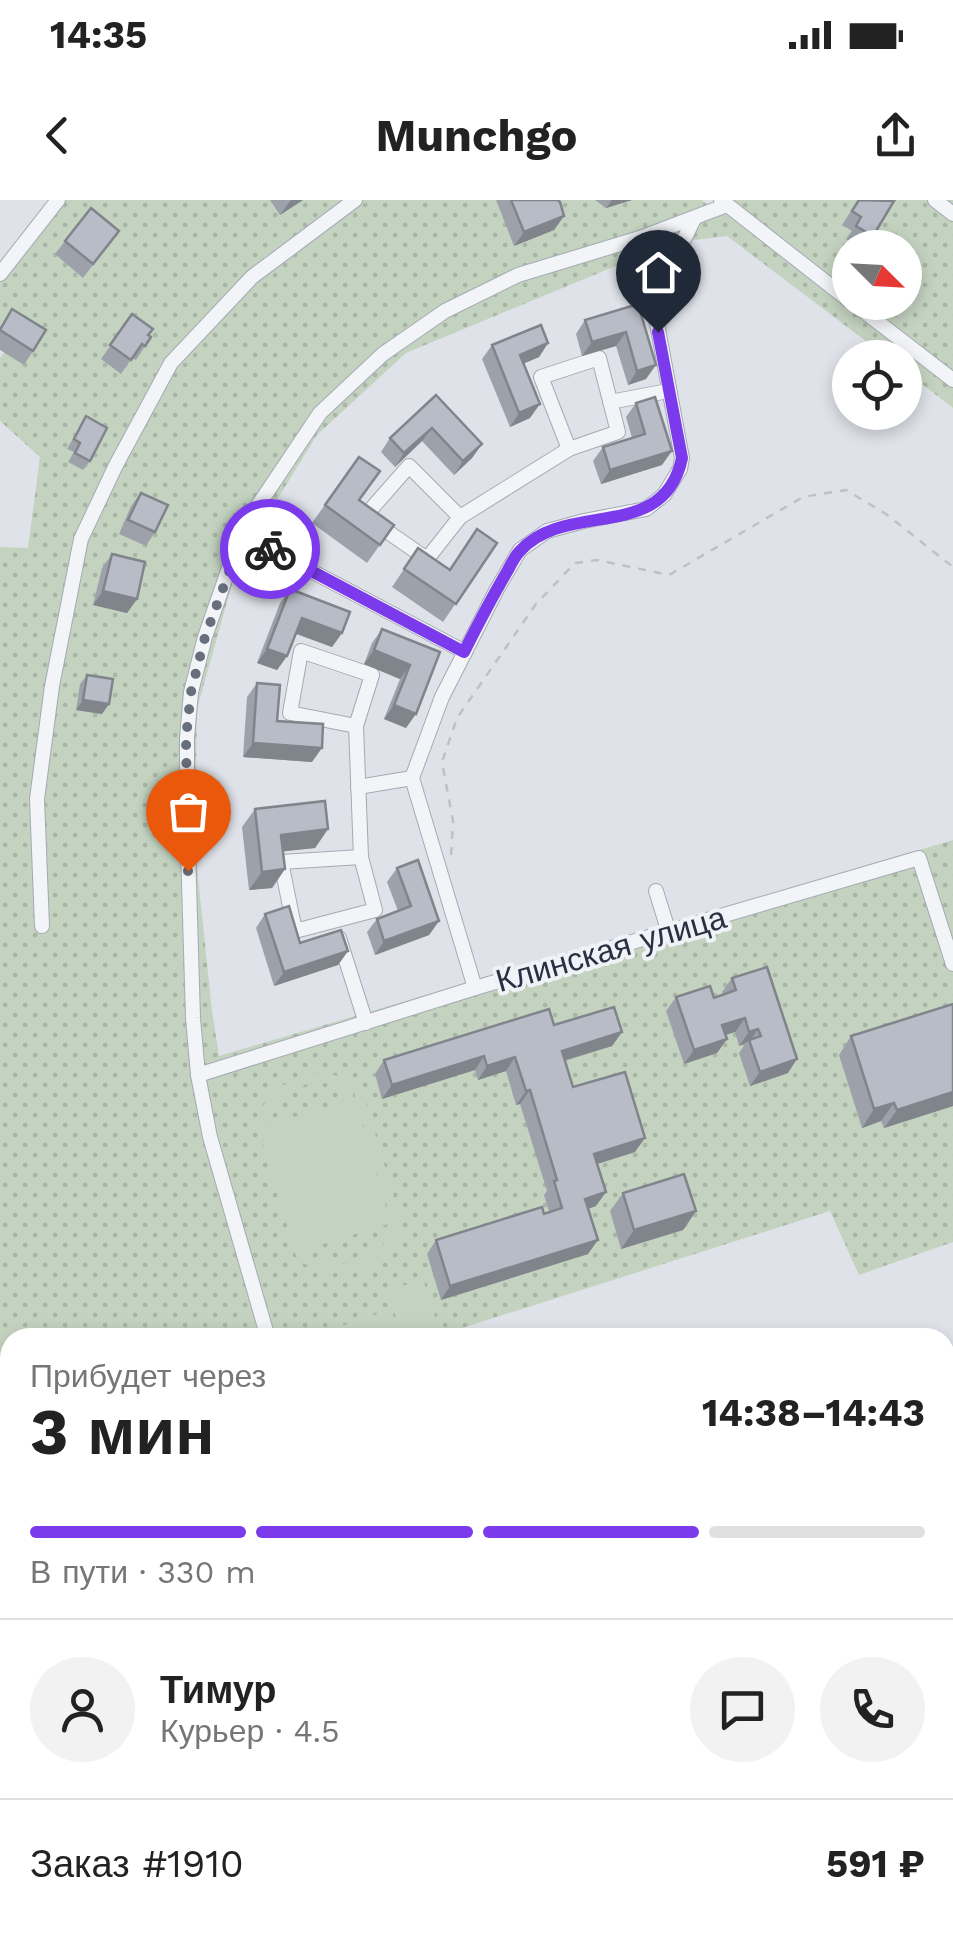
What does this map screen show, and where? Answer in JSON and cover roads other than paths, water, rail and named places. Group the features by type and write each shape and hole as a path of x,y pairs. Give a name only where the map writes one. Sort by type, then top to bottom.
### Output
{"street":[{"path":"0,274 58,200"},
{"path":"42,926 37,799 52,686 80,540 171,363 252,277 355,200"},
{"path":"935,200 953,214"},
{"path":"265,1328 210,1137 198,1075 186,738 191,692 205,637 257,507 320,413 384,354 446,311 518,275 694,219 724,203 832,287"},
{"path":"475,988 412,778 442,697 520,550 547,530 646,509 664,495 680,469 682,458 653,302 694,219"},
{"path":"875,320 953,380"},
{"path":"460,518 409,466 365,516 427,559 460,518 569,449 618,432 599,358 541,378 569,449"},
{"path":"610,402 668,390"},
{"path":"243,534 464,652"},
{"path":"356,726 290,712 301,651 372,675 356,726 362,857 375,910 295,930 282,862 362,857"},
{"path":"358,787 412,778"},
{"name":"Клинская улица","path":"198,1075 475,988 918,858 953,964"},
{"path":"656,891 669,933"},
{"path":"334,920 366,1023"}]}
